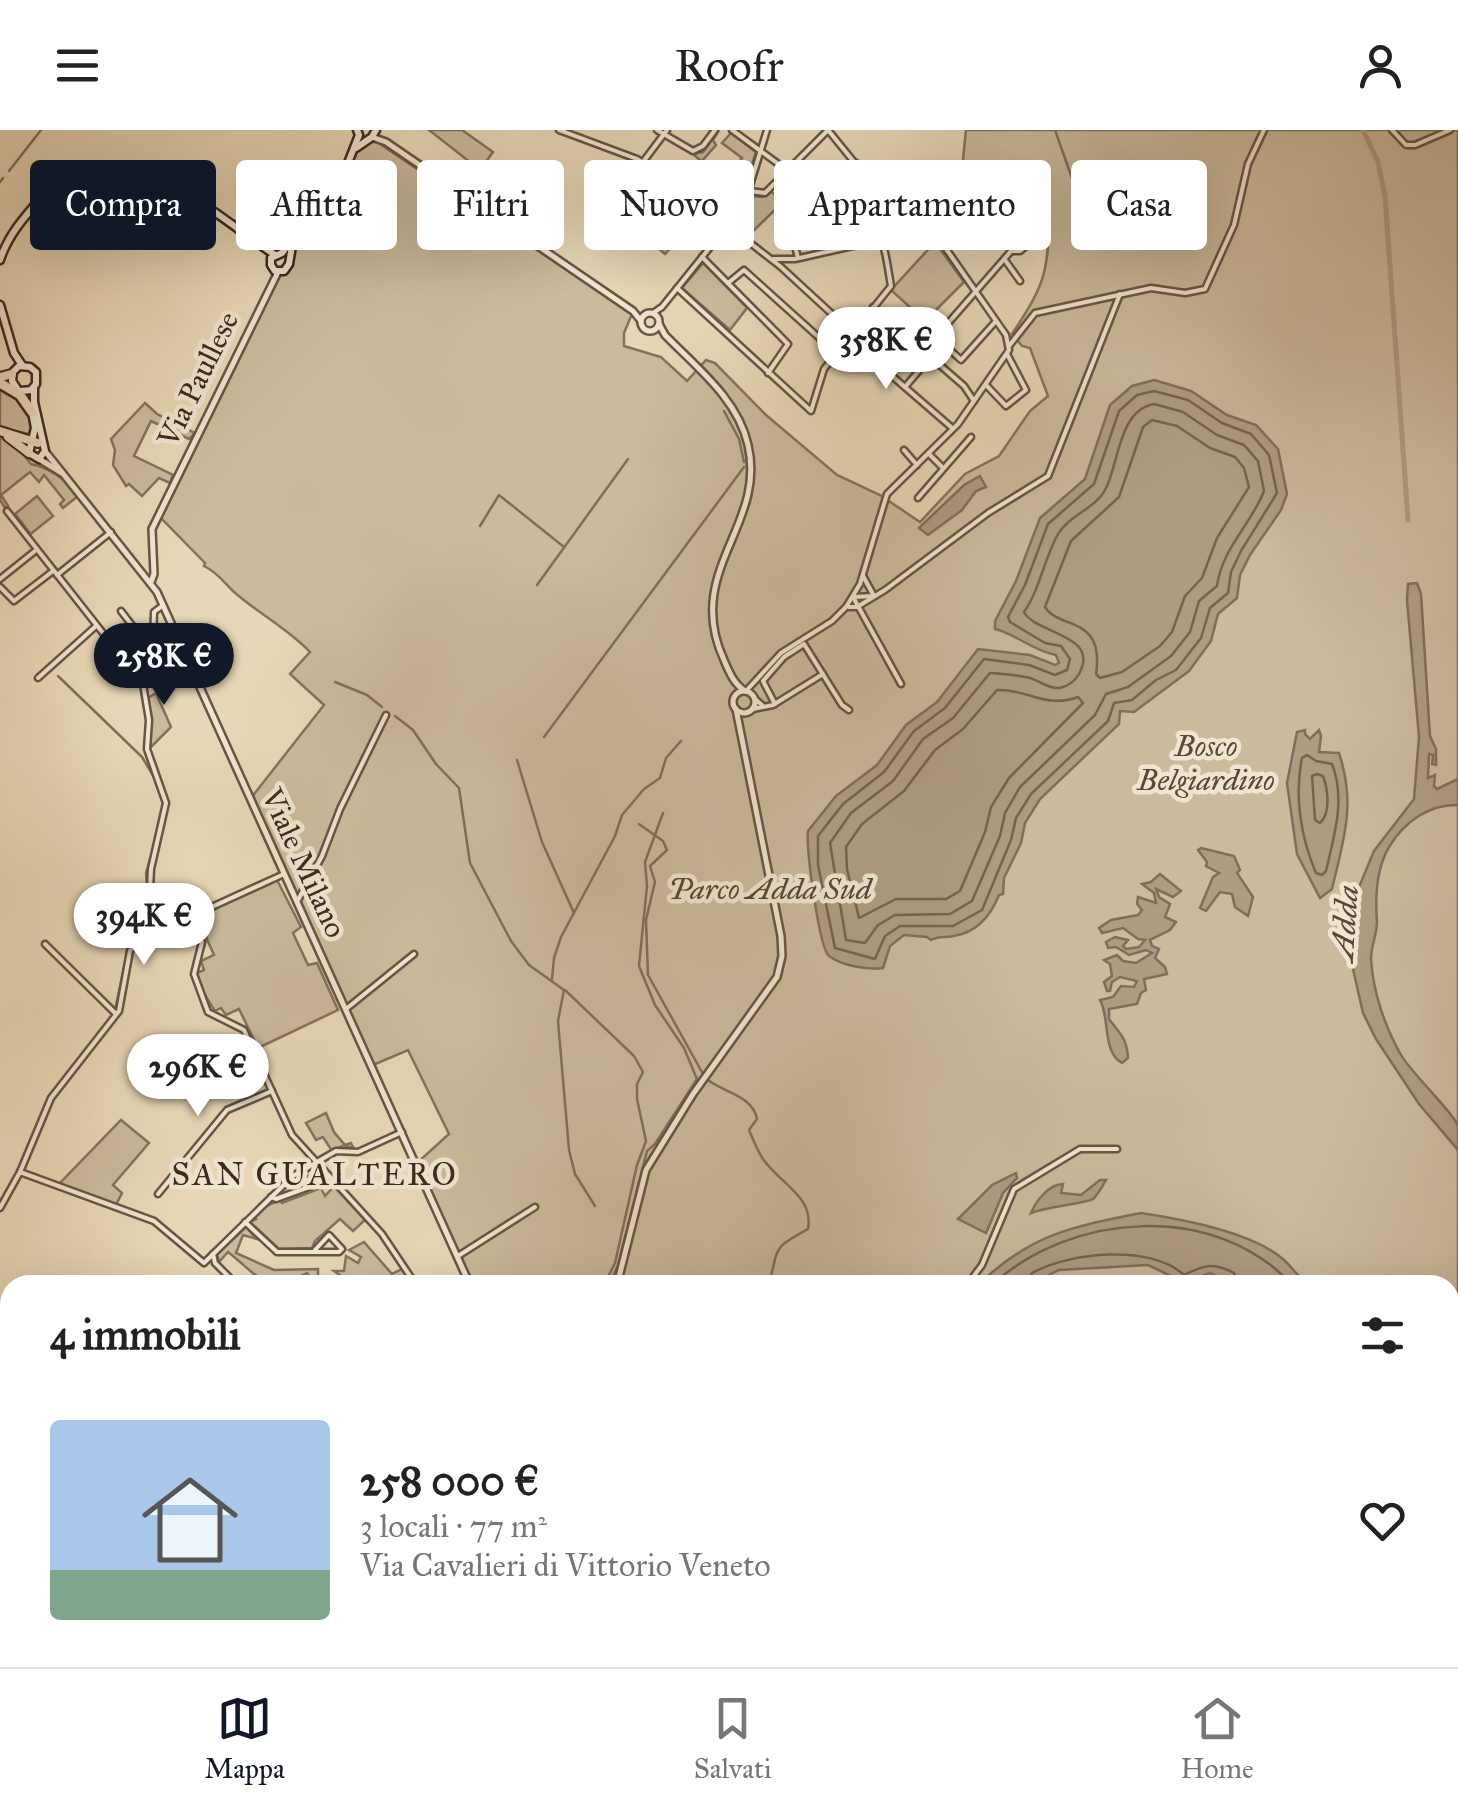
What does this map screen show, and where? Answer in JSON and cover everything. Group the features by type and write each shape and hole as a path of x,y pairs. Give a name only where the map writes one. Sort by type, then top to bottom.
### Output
{"highway":[{"path":"0,380 15,381"},
{"path":"0,380 20,395 32,412"}],"main road":[{"name":"Via Paullese","path":"277,261 368,134"},
{"path":"216,209 277,261"},
{"path":"0,260 17,226 30,211"},
{"path":"0,306 16,357 36,372 34,444 39,459"},
{"path":"9,336 15,381 32,412 34,444"},
{"path":"15,381 23,366"},
{"path":"15,381 34,388"},
{"path":"0,432 34,444"},
{"path":"0,432 34,444"}],"street":[{"path":"559,130 638,160"},
{"path":"657,130 665,132 685,150 699,150 715,130"},
{"path":"732,130 774,160"},
{"path":"754,174 767,130"},
{"path":"798,160 828,130 852,160"},
{"path":"734,698 754,685 781,653 832,621 856,596 885,497 956,425 1035,312 1150,288 1185,293 1204,289 1234,225 1248,164 1264,130"},
{"path":"1392,130 1406,144 1415,145 1450,130"},
{"path":"644,160 665,132"},
{"path":"368,134 386,142 633,311 659,321 665,336 732,408 748,442 752,477 717,572 712,600 715,638 732,677 782,956 779,971 766,994 646,1170 620,1275"},
{"path":"754,246 784,264 789,275 850,332 869,356 951,427"},
{"path":"665,336 643,328 646,316 662,307 708,250"},
{"path":"795,250 796,259"},
{"path":"784,264 833,250"},
{"path":"677,288 807,410 814,410 824,369 891,285 883,250"},
{"path":"944,250 1009,346"},
{"path":"996,322 962,360 936,338 1013,250"},
{"path":"702,257 788,344 768,373"},
{"path":"1006,260 1020,280"},
{"name":"Via Paullese","path":"151,582 152,529 277,261"},
{"path":"728,284 742,270 748,272 835,352"},
{"path":"846,607 860,606 988,513 1048,476 1120,294"},
{"path":"652,330 662,307"},
{"path":"873,307 964,386 974,401"},
{"path":"905,387 942,344"},
{"path":"986,385 1006,406 1027,389 1007,354"},
{"path":"918,498 971,437"},
{"name":"Viale Milano","path":"34,444 68,478 151,582 466,1275"},
{"path":"904,450 918,466"},
{"path":"929,454 944,470"},
{"path":"39,459 68,478"},
{"path":"8,512 143,684"},
{"path":"0,587 14,602 111,532"},
{"path":"0,579 36,550"},
{"path":"144,572 154,564"},
{"path":"862,576 874,596"},
{"path":"856,596 874,596"},
{"path":"856,596 901,684"},
{"path":"162,606 154,611 143,684 149,720 147,752 166,797 150,888 157,900 202,942 194,974 208,1012 244,1030 292,1135 366,1215 410,1275"},
{"path":"121,611 151,650"},
{"path":"38,678 96,626"},
{"path":"775,704 763,682 790,652 804,644 842,705 850,710"},
{"path":"736,709 775,704 823,674"},
{"path":"732,677 762,706"},
{"path":"740,725 750,710 754,685"},
{"path":"296,901 322,856 340,809 386,715"},
{"path":"0,1208 20,1172 50,1098 116,1014 133,945 284,874"},
{"path":"45,944 116,1014"},
{"path":"346,1009 414,954"},
{"path":"158,1194 227,1110 272,1091"},
{"path":"20,1172 154,1222 204,1262 292,1176 341,1150 360,1152 402,1132"},
{"path":"974,1275 1014,1189 1080,1150 1117,1149"},
{"path":"322,1170 325,1158"},
{"path":"270,1197 276,1200 320,1183 326,1185"},
{"path":"458,1256 536,1207"},
{"path":"245,1222 278,1252 342,1249 329,1235 315,1250"},
{"path":"214,1253 215,1262 227,1275"}],"green space":[{"path":"429,130 462,130 493,152 487,160 467,160"},
{"path":"719,130 713,140 716,145 703,160 693,154 703,152"},
{"name":"Parco Adda Sud","path":"966,130 1458,130 1458,1275 468,1275 418,1162 449,1134 408,1050 373,1065 251,798 324,705 290,674 310,652 204,566 160,517 291,250 397,250 397,160 351,160 367,142 377,142 417,169 417,250 537,250 632,314 624,333 624,346 661,357 687,381 706,360 715,363 766,415 837,475 880,495 920,522 965,474 999,456 1030,411 1048,396 1030,348 1022,346 1012,334 1043,278 1051,250 1051,160 963,160"},
{"path":"731,133 756,152 753,160 740,160 722,143"},
{"path":"771,191 774,194 774,211 754,230 754,196 763,197"},
{"path":"928,250 941,250 964,282 925,321 891,290"},
{"path":"703,263 747,308 730,330 682,288"},
{"path":"0,386 25,406 31,419 29,434 0,428"},
{"path":"145,403 157,414 195,433 189,439 151,421 134,456 173,475 170,483 159,478 142,496 129,484 126,486 113,465 115,450 111,439"},
{"path":"0,437 20,450 31,464 57,476 78,496 63,508 60,504 64,500 44,475 39,482 30,472 1,495 8,506 5,508 0,500"},
{"path":"37,496 53,516 28,536 15,514"},
{"path":"156,693 171,727 150,748 148,698"},
{"path":"277,880 301,927 293,933 308,965 317,963 338,1010 258,1048 239,1009 226,1015 221,1008 215,1011 203,992 197,973 204,970 201,961 214,955 197,917"},
{"path":"326,1113 334,1132 354,1149 344,1145 332,1151 323,1137 316,1140 306,1123"},
{"path":"121,1120 149,1143 113,1185 122,1193 115,1207 59,1184"},
{"path":"316,1167 365,1220 353,1231 340,1219 312,1248 279,1249 250,1222 264,1207 280,1200 282,1203 321,1188 325,1196 333,1187 325,1180 312,1184 308,1176 296,1181 298,1189 276,1195 294,1178"},
{"path":"246,1227 257,1239 243,1235 236,1253 274,1270 318,1269 318,1275 256,1275 228,1252 219,1262 217,1254"},
{"path":"364,1242 392,1274 402,1269 406,1275 340,1275 334,1271 344,1271 346,1256 358,1263 361,1257 349,1250"}],"water":[{"path":"1154,380 1191,391 1227,415 1256,425 1278,449 1287,494 1240,575 1237,598 1218,614 1211,641 1189,671 1134,712 1120,711 1119,724 1040,799 1025,823 1021,843 1004,878 1003,894 982,922 951,937 931,940 904,935 890,946 883,968 855,966 834,959 825,949 817,917 808,831 836,796 877,765 906,725 937,702 978,649 1059,663 1056,655 995,629 995,621 1016,581 1040,518 1085,479 1110,405 1132,386"},
{"path":"980,476 986,487 976,491 962,510 928,535 919,528 964,485"},
{"path":"1417,583 1421,594 1430,736 1436,749 1436,765 1429,754 1428,778 1435,775 1437,789 1458,779 1458,805 1418,816 1389,847 1377,883 1377,927 1371,959 1377,996 1390,1033 1406,1063 1455,1120 1458,1150 1419,1104 1376,1039 1363,1013 1348,947 1359,887 1374,851 1414,799 1419,737 1407,600 1408,584"},
{"path":"1305,730 1310,739 1319,730 1319,752 1339,753 1347,789 1341,853 1332,889 1320,898 1297,854 1287,783 1297,732"},
{"path":"1198,850 1234,856 1240,870 1237,873 1253,897 1248,916 1235,907 1232,894 1220,892 1206,911 1200,908 1213,877 1219,873 1206,866"},
{"path":"1160,874 1181,891 1173,897 1156,889 1159,897 1170,904 1165,917 1176,922 1170,930 1150,940 1159,949 1155,958 1167,974 1144,979 1146,990 1137,1004 1109,1009 1109,1019 1126,1046 1128,1058 1122,1063 1109,1043 1100,1000 1113,997 1121,986 1134,987 1137,981 1120,977 1107,991 1104,982 1112,976 1110,964 1104,960 1117,955 1123,961 1136,963 1152,953 1146,950 1129,955 1116,947 1108,948 1106,942 1115,937 1128,940 1123,946 1126,949 1139,947 1145,940 1123,928 1102,933 1099,928 1111,920 1138,915 1142,910 1137,904 1138,897 1156,903 1154,893 1142,884"},
{"path":"1016,1173 1017,1178 1003,1193 986,1233 958,1219 992,1185"},
{"path":"1100,1180 1106,1180 1093,1199 1031,1213 1053,1187 1063,1184 1061,1193 1081,1195"},
{"path":"1141,1213 1216,1228 1271,1250 1298,1275 1169,1275 1148,1265 1059,1270 1049,1275 989,1275 1034,1243 1093,1223"}],"waterway":[{"path":"9,171 41,130"},
{"path":"1055,130 1071,175"},
{"path":"1363,130 1378,162 1385,196 1408,520"},
{"path":"0,182 3,178"},
{"path":"724,411 739,439 744,462"},
{"path":"537,585 628,459"},
{"path":"544,737 744,467"},
{"path":"480,526 499,495 564,547"},
{"path":"58,676 142,757 158,784"},
{"path":"335,682 367,695 382,707"},
{"path":"395,716 413,730 436,764 459,788 470,863 511,941 529,965 564,990 558,1021 569,1150 575,1174 595,1206"},
{"path":"552,979 561,937 615,836 622,815 644,789 660,778 666,758 681,741"},
{"path":"517,760 542,842 574,913"},
{"path":"614,1275 647,1151 697,1079 684,1048 655,1005 639,966 647,886 645,862 663,813"},
{"path":"639,824 663,841 667,850 650,866 655,882 646,920 648,975 703,1074"},
{"path":"115,1010 133,926 148,897 146,873 157,836"},
{"path":"565,990 634,1056 643,1072 637,1084 637,1099 646,1141 609,1275"},
{"path":"708,1080 750,1105 757,1119 749,1130 759,1152 806,1208 808,1229 779,1250 771,1275"}],"district":[{"name":"SAN GUALTERO","path":"315,1174"}],"park label":[{"name":"Bosco Belgiardino","path":"1206,763"}],"water label":[{"name":"Adda","path":"1345,923"}]}
